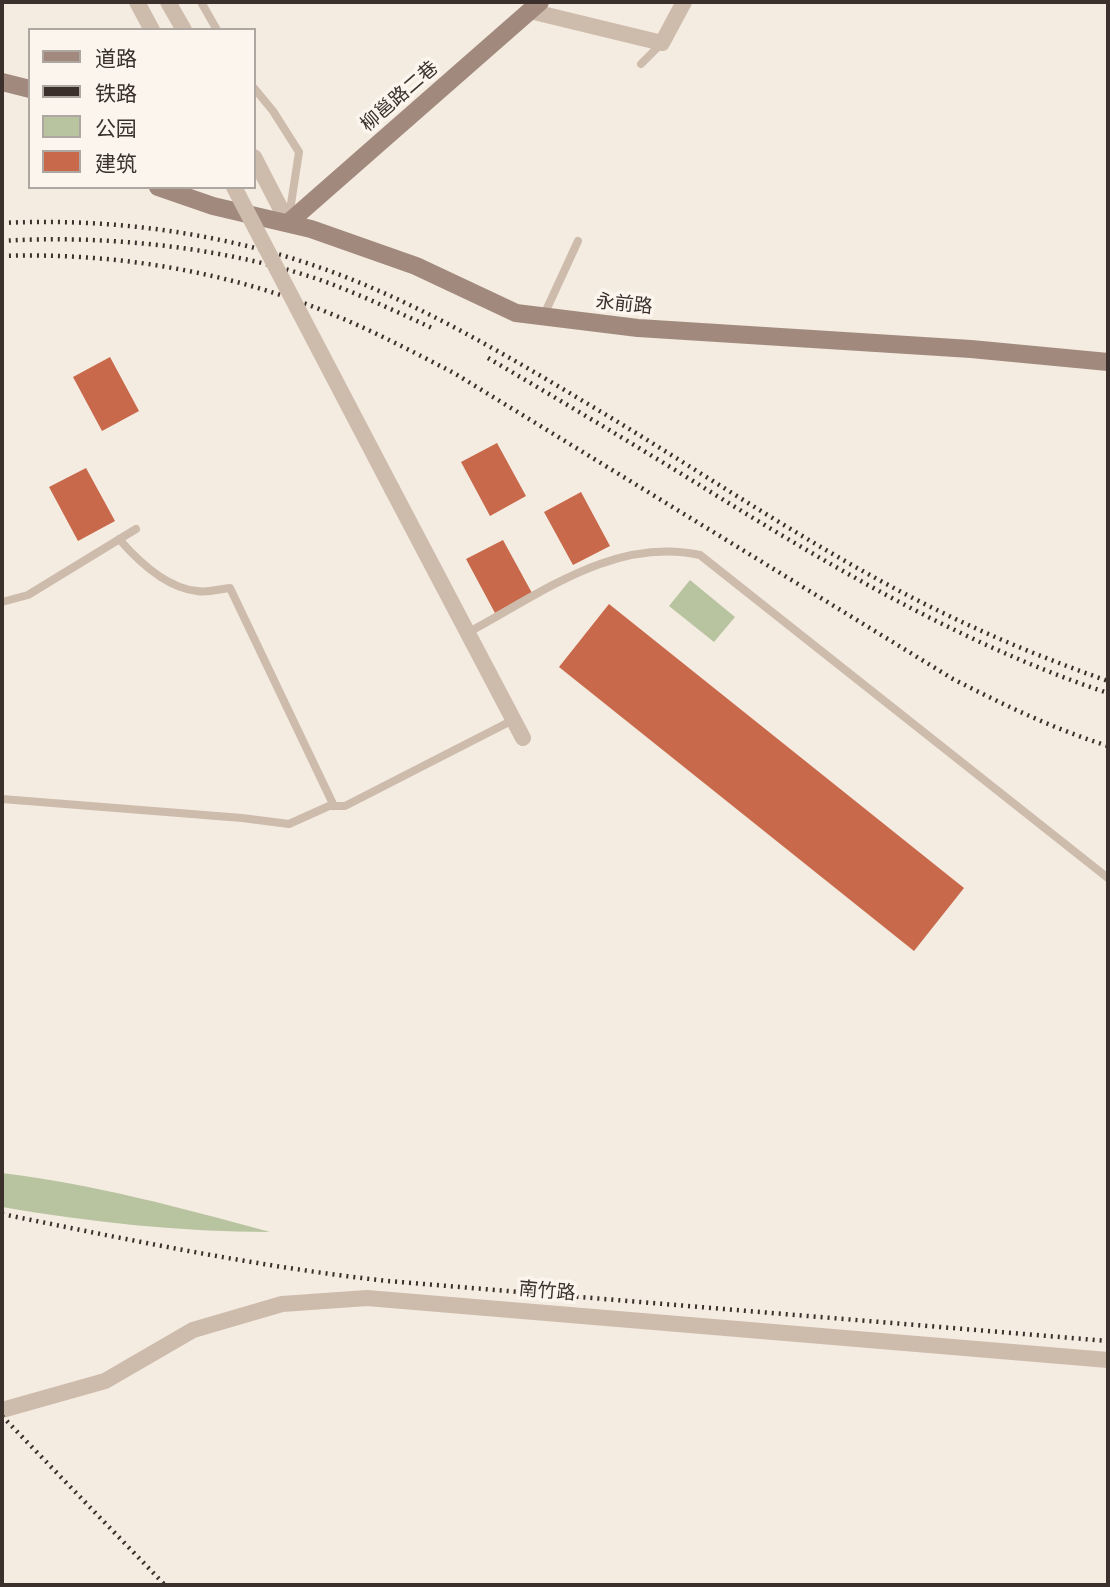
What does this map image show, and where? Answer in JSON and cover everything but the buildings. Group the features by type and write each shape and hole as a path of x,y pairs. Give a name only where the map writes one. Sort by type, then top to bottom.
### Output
{"street":[{"path":"137,2 151,28"},
{"path":"168,2 183,28"},
{"path":"535,6 662,43 684,2"},
{"name":"柳邕路二巷","path":"288,223 535,6"},
{"path":"2,82 28,88"},
{"path":"256,162 288,223"},
{"name":"永前路","path":"164,189 213,206 312,229 416,266 516,313 638,328 971,349 1108,362"},
{"path":"235,189 523,738"},
{"name":"南竹路","path":"2,1410 105,1381 193,1330 282,1304 368,1298 1108,1360"}],"lane":[{"path":"201,2 215,28"},
{"path":"641,64 662,43"},
{"path":"256,90 273,111 299,152 288,223"},
{"path":"543,317 578,241"},
{"path":"2,601 28,595 136,529"},
{"path":"119,539 129,551 167,581 197,591 230,588 334,806"},
{"path":"467,633 582,569 635,552 680,551 700,555 1108,878"},
{"path":"2,799 289,824 329,806 345,806 513,720"}],"green space":[{"path":"690,580 735,617 714,642 669,606"},
{"path":"2,1173 104,1190 270,1232 136,1225 2,1207"}],"railway":[{"path":"2,223 75,222 184,233 256,248 334,272 417,308 536,373 814,543 897,590 1002,640 1108,681"},
{"path":"2,241 42,239 127,242 213,253 296,272 334,285 432,328"},
{"path":"2,256 85,257 210,275 290,298 361,327 454,373 953,679 1029,716 1108,746"},
{"path":"488,358 793,542 894,599 999,651 1108,693"},
{"path":"2,1214 242,1261 388,1281 1108,1341"},
{"path":"2,1416 165,1585"}]}
